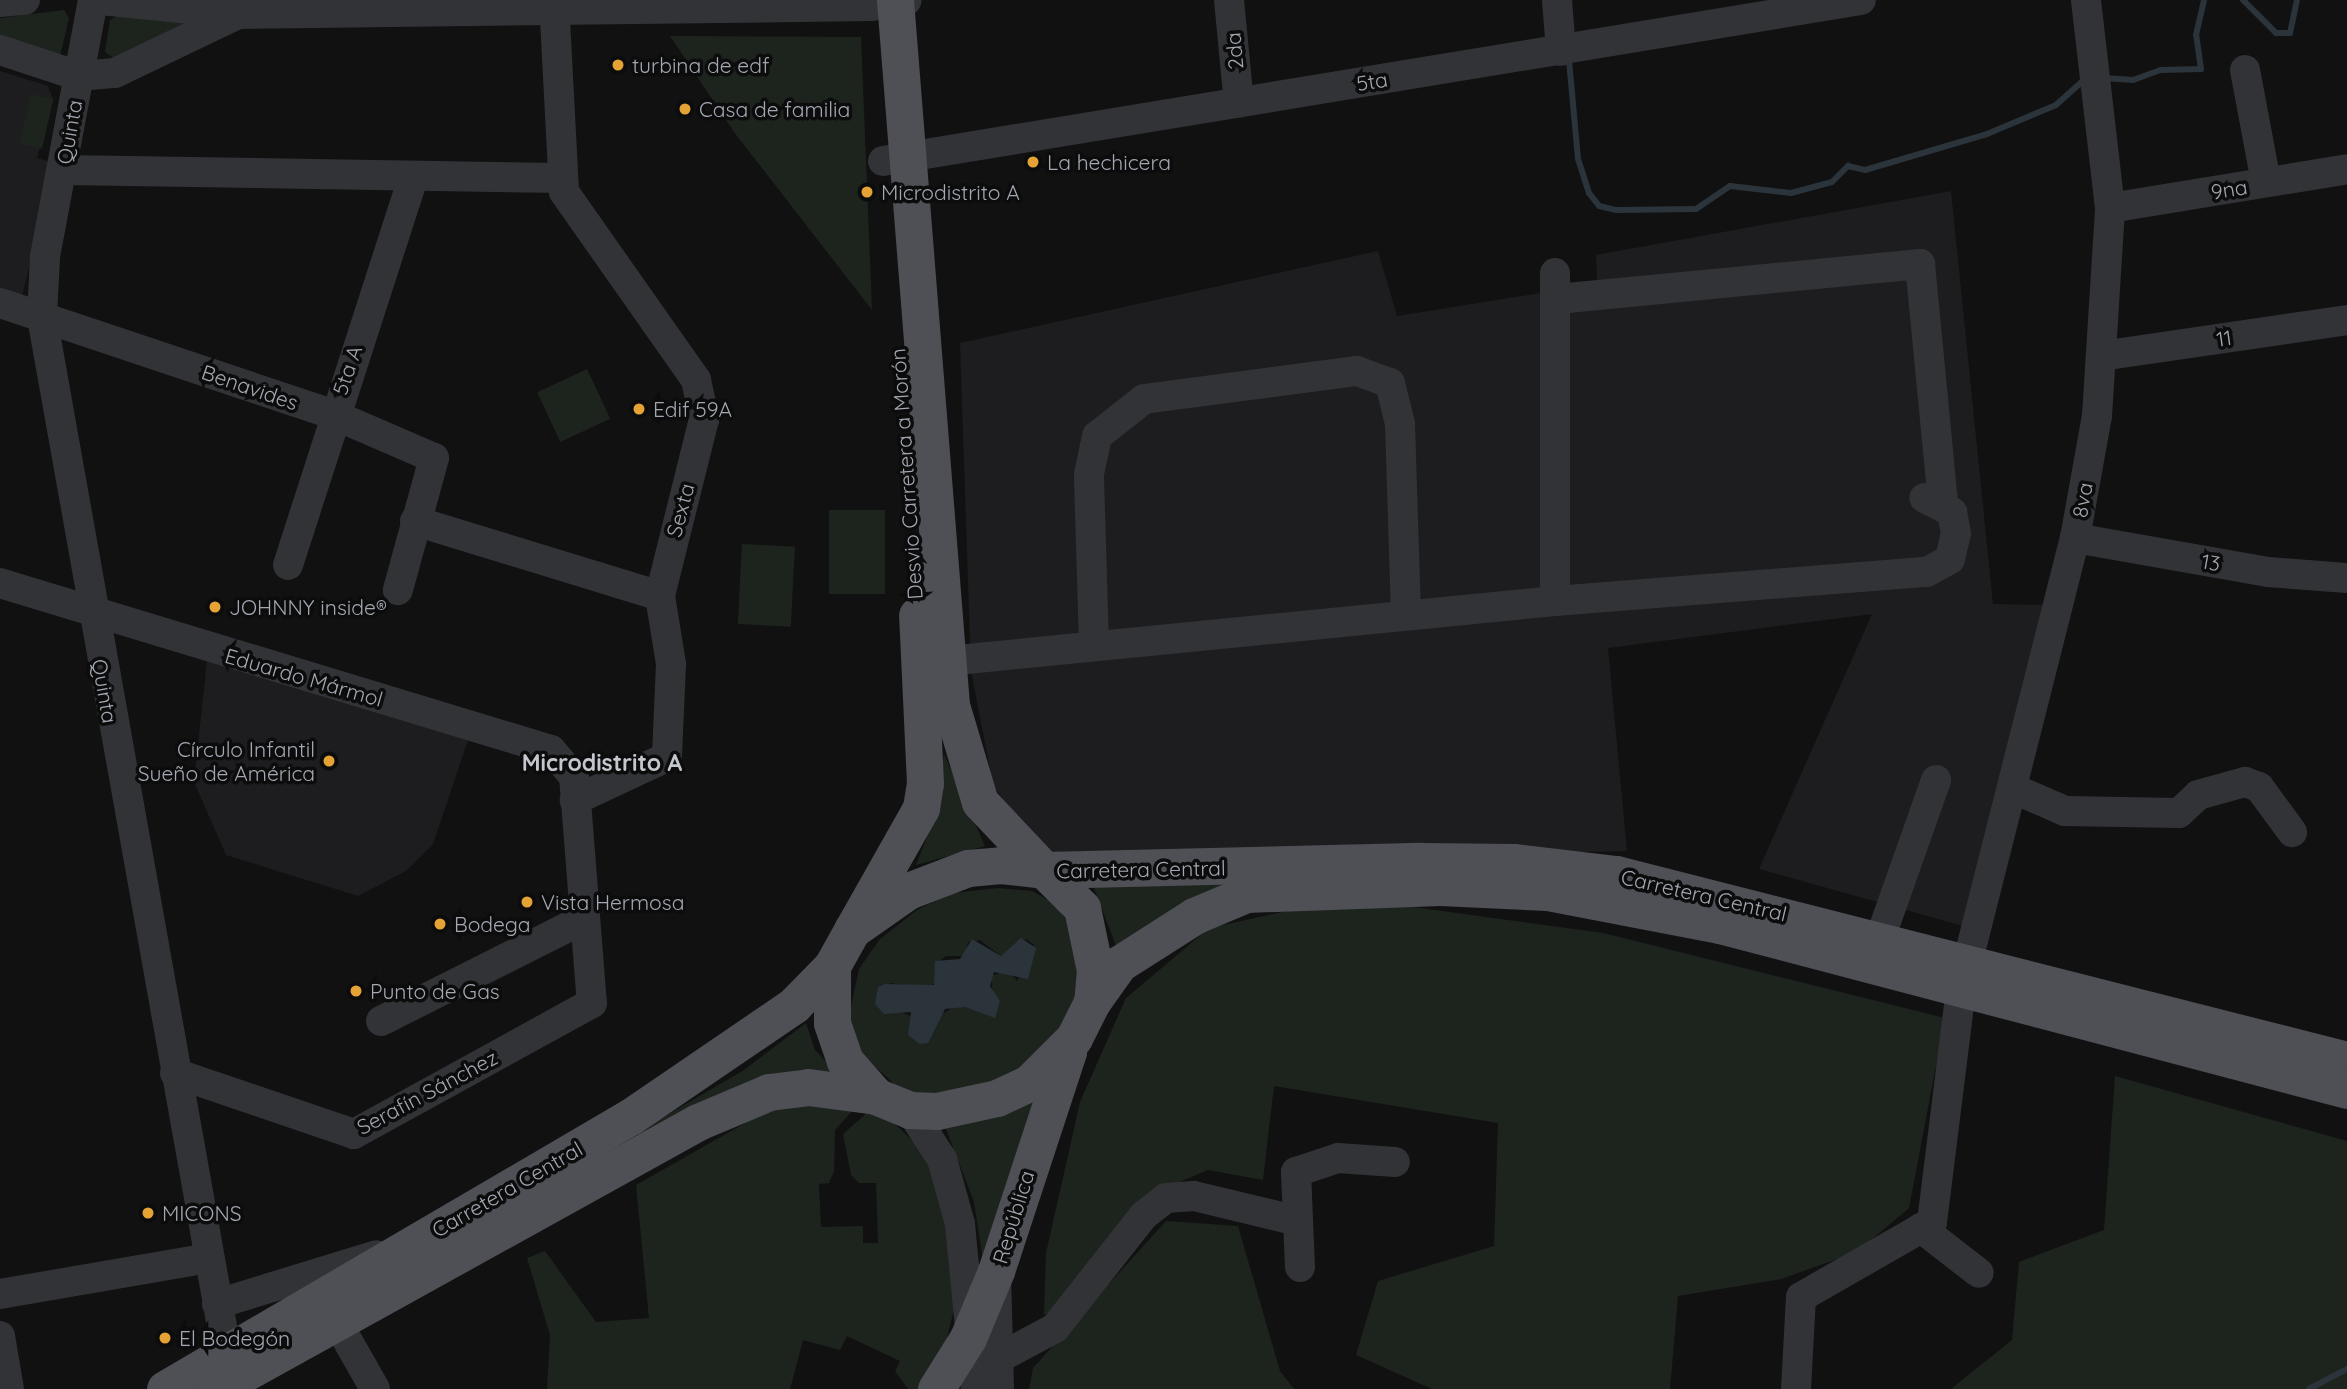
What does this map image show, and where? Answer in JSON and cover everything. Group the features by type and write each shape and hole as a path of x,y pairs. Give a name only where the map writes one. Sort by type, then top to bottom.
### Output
{"main road":[{"name":"Desvio Carretera a Morón","path":"832,966 921,808 934,663 896,159 888,2"},
{"name":"Desvio Carretera a Morón","path":"934,663 964,762 980,802 1044,870 1070,891 1090,927 1092,1002"},
{"name":"Carretera Central","path":"852,930 928,880 1001,865 1044,870 1514,862 1616,874 1874,951 1964,974 2347,1060"},
{"name":"Carretera Central","path":"1074,1038 1092,1002 1119,964 1194,916 1246,894 1440,887 1548,892 1874,951"},
{"name":"Carretera Central","path":"227,1378 408,1246 715,1063 794,1005 832,966"},
{"path":"832,966 832,1023 840,1048 876,1097"},
{"name":"Carretera Central","path":"1964,974 2347,1090"},
{"path":"910,1110 997,1098 1029,1083 1074,1038"},
{"name":"República","path":"936,1389 968,1338 996,1271 1074,1038"},
{"name":"Carretera Central","path":"165,1389 227,1378 337,1322 636,1154 745,1102 808,1087 876,1097 910,1110"}],"street":[{"path":"0,2 25,0"},
{"name":"Quinta","path":"93,0 45,257 42,317 91,612 209,1258 227,1378"},
{"path":"101,0 227,7 888,2"},
{"name":"2da","path":"1229,0 1239,103"},
{"path":"1556,0 1561,51"},
{"name":"8va","path":"1921,1228 1932,1222 1964,974 2075,538 2101,356 2110,208 2086,0"},
{"name":"5ta","path":"896,159 1861,1"},
{"name":"Sexta","path":"554,5 564,192 703,394 704,419 660,596 671,664 667,757 575,800"},
{"path":"0,50 79,76 115,73 227,7"},
{"path":"2245,70 2266,182"},
{"name":"9na","path":"2110,208 2347,169"},
{"path":"63,170 563,178"},
{"name":"5ta A","path":"288,565 332,414 414,176"},
{"path":"934,663 1555,601 1927,572 1950,559 1956,534 1933,500 1920,264 1556,286 1555,601"},
{"name":"Benavides","path":"0,303 332,414 434,458 398,590"},
{"name":"11","path":"2101,356 2347,320"},
{"path":"1094,646 1089,474 1097,436 1144,399 1357,371 1390,383 1400,424 1406,615"},
{"path":"415,522 660,596"},
{"name":"13","path":"2075,538 2268,572 2347,578"},
{"name":"Eduardo Mármol","path":"0,583 551,750 569,764 575,800"},
{"path":"1874,951 1936,780"},
{"path":"2012,788 2065,811 2183,823 2198,795 2245,782 2259,788 2292,832"},
{"path":"381,1021 584,919 575,800"},
{"name":"Serafín Sánchez","path":"175,1073 354,1134 592,1003 584,919"},
{"path":"910,1110 942,1159 960,1224 968,1338 976,1389"},
{"path":"1300,1267 1294,1220 1296,1172 1338,1158 1395,1162"},
{"path":"999,1358 1055,1328 1143,1216 1167,1198 1194,1196 1294,1220"},
{"path":"1796,1389 1801,1297 1921,1228 1979,1273"},
{"path":"217,1304 408,1246"},
{"path":"0,1294 209,1258"},
{"path":"996,1271 999,1389"},
{"path":"337,1322 375,1389"},
{"path":"0,1336 9,1389"}],"shaded area":[{"path":"64,10 69,18 60,56 0,40 0,18"},
{"path":"118,15 195,21 116,60 105,52 110,20"},
{"path":"670,36 861,37 872,310 734,132"},
{"path":"0,71 48,86 53,99 37,158 55,163 21,300 0,294"},
{"path":"31,94 53,99 42,149 20,144"},
{"path":"1951,191 1993,604 2054,605 1970,928 1759,869 1872,614 1608,648 1627,851 1072,862 1033,847 993,784 971,671 960,343 1378,251 1397,316 1597,284 1596,255"},
{"path":"587,369 610,419 560,442 537,392"},
{"path":"829,510 885,510 885,594 829,594"},
{"path":"742,544 795,547 791,627 738,624"},
{"name":"Círculo Infantil Sueño de América","path":"207,660 468,740 433,844 406,871 358,896 226,855 194,782"},
{"path":"944,754 985,846 916,865 936,814"},
{"path":"1247,878 1117,948 1093,886"},
{"path":"998,888 1032,891 1055,904 1071,926 1080,958 1077,992 1058,1038 1017,1072 946,1098 903,1092 856,1049 847,1025 859,969 880,939 917,910 953,893","holes":["1026,939 1034,945 1017,981 1008,970 991,976 995,1015 957,1005 908,1035 913,1017 898,1011 890,983 928,988 938,980 935,965 946,956 965,956 968,942 980,940 1001,956"]},
{"path":"1347,898 1603,933 1945,1018 1909,1208 1857,1252 1781,1279 1678,1296 1670,1389 1432,1389 1356,1355 1378,1281 1494,1246 1498,1123 1274,1086 1263,1180 1208,1170 1153,1193 1063,1308 1044,1315 1046,1253 1080,1102 1126,998 1209,928"},
{"path":"1021,938 1036,948 1028,979 994,972 990,986 1000,1001 995,1018 965,1007 945,1009 928,1043 920,1044 908,1035 911,1012 884,1014 875,1004 878,987 885,984 934,985 935,961 960,959 972,939 1001,956"},
{"path":"806,1023 815,1050 837,1073 642,1138 638,1132 744,1070"},
{"path":"2115,1076 2347,1141 2347,1389 1951,1389 2012,1340 2019,1262 2104,1230"},
{"path":"1038,1088 985,1274 974,1202 943,1121"},
{"path":"804,1103 854,1109 835,1130 834,1171 829,1183 819,1184 821,1227 863,1226 863,1243 878,1243 876,1183 859,1183 851,1175 843,1134 869,1111 892,1121 926,1154 947,1206 955,1305 946,1342 921,1389 908,1389 895,1371 900,1361 847,1336 840,1350 803,1340 790,1389 547,1389 550,1335 527,1258 545,1251 596,1322 649,1318 636,1185 768,1110"},
{"path":"1166,1221 1238,1226 1280,1371 1294,1389 1029,1389 1033,1368"}],"waterway":[{"path":"2104,78 2133,80 2161,70 2201,69 2196,35 2204,0"},
{"path":"2243,0 2276,33 2290,33 2297,0"},
{"path":"1569,60 1578,159 1589,193 1599,206 1617,210 1696,209 1730,186 1791,193 1832,182 1848,166 1865,170 1987,134 2056,105 2086,78"},
{"path":"2309,1389 2347,1369"}],"place":[{"name":"turbina de edf","path":"618,65"},
{"name":"Casa de familia","path":"685,109"},
{"name":"La hechicera","path":"1033,162"},
{"name":"Microdistrito A","path":"867,192"},
{"name":"Edif 59A","path":"639,409"},
{"name":"JOHNNY inside®","path":"215,607"},
{"name":"Círculo Infantil Sueño de América","path":"329,761"},
{"name":"Vista Hermosa","path":"527,902"},
{"name":"Bodega","path":"440,924"},
{"name":"Punto de Gas","path":"356,991"},
{"name":"MICONS","path":"148,1213"},
{"name":"El Bodegón","path":"165,1338"}],"district":[{"name":"Microdistrito A","path":"602,763"}]}
